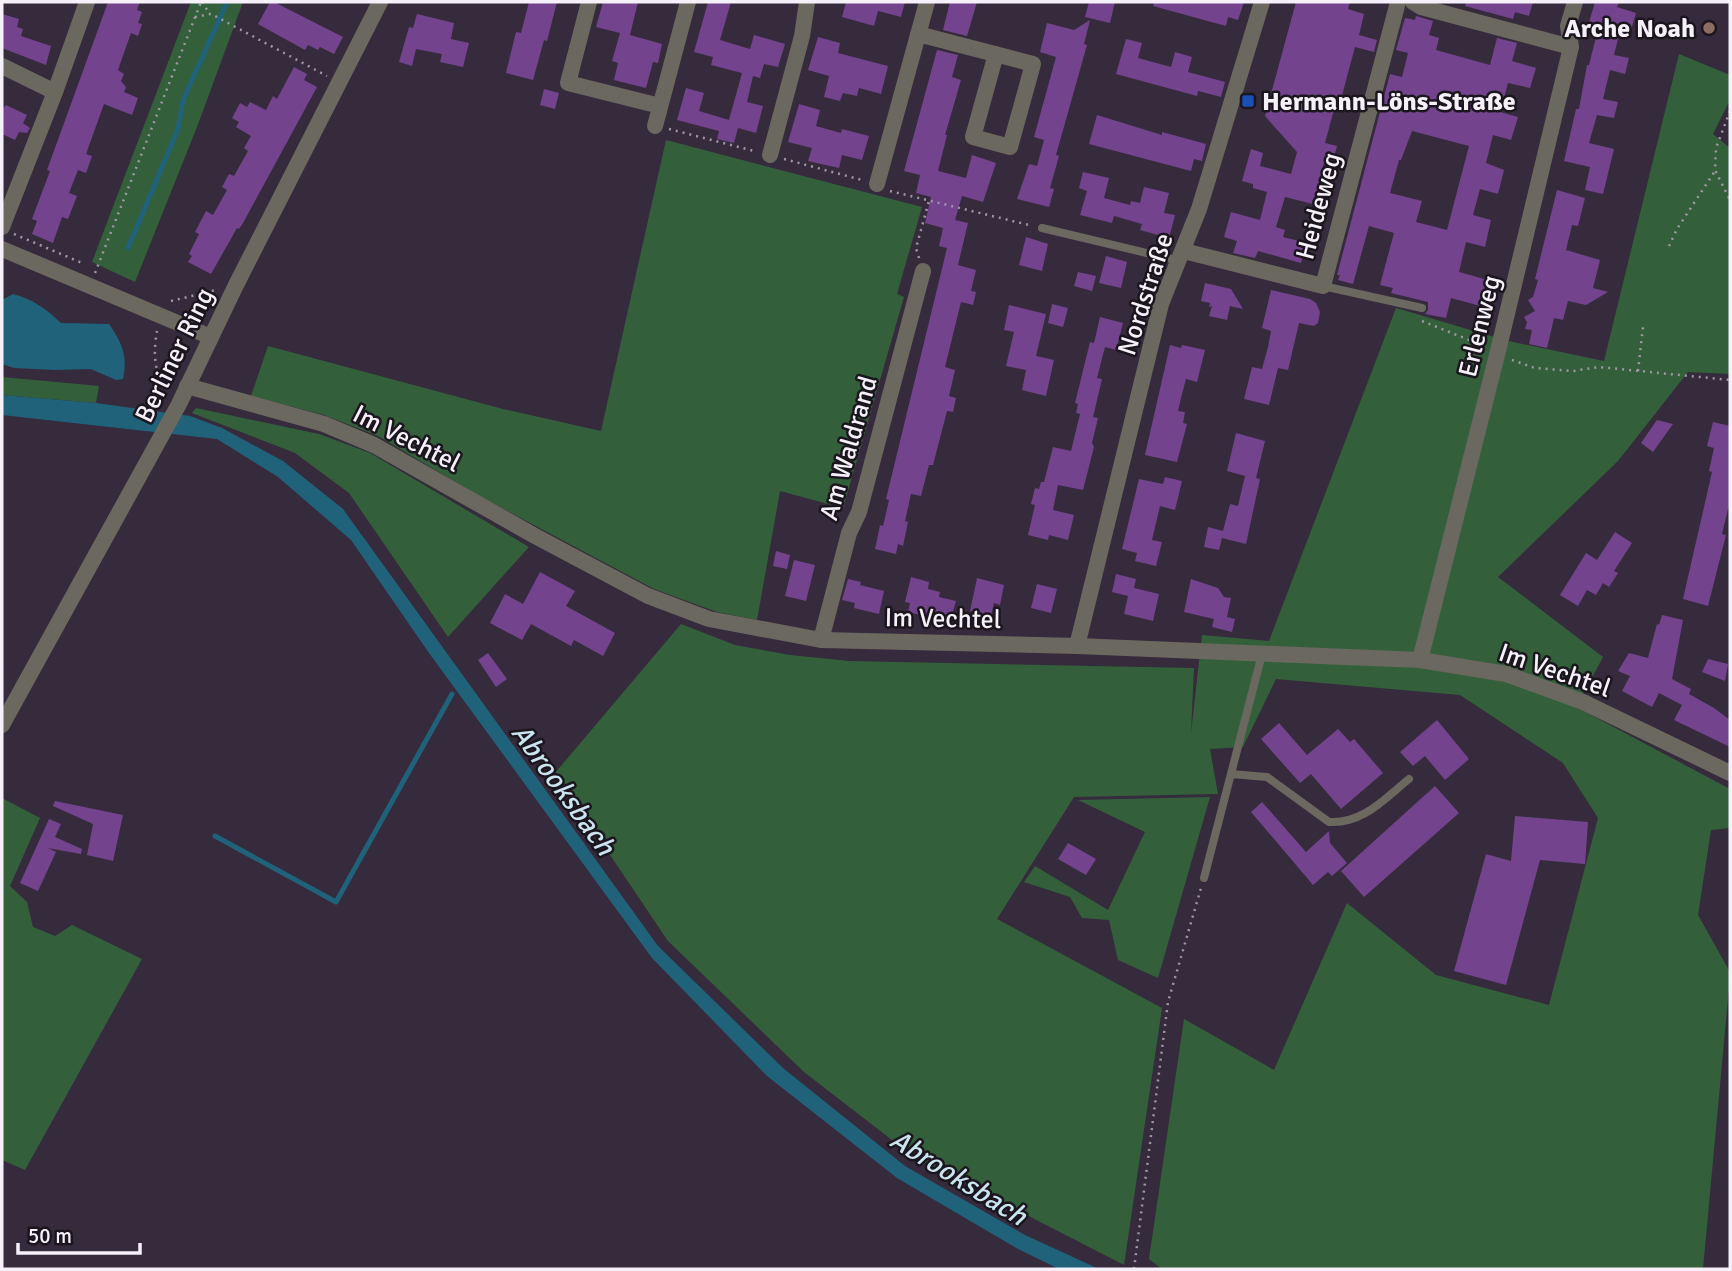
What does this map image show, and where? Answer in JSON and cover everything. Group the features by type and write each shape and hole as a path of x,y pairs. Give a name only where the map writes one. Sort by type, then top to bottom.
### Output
{"street":[{"path":"8,230 87,2"},
{"name":"Berliner Ring","path":"2,725 159,441 380,2"},
{"path":"589,2 568,83 660,106"},
{"path":"655,126 688,2"},
{"path":"770,155 802,36 807,2"},
{"path":"877,184 927,2"},
{"name":"Nordstraße","path":"1077,646 1161,304 1199,209 1262,2"},
{"name":"Heideweg","path":"1182,256 1323,286 1398,2"},
{"path":"1413,2 1421,7 1571,47"},
{"name":"Erlenweg","path":"1420,660 1571,47 1568,26 1575,2"},
{"path":"918,34 996,54 1033,64 1010,147 972,136 996,54"},
{"path":"2,66 55,92"},
{"path":"2,249 211,337"},
{"name":"Am Waldrand","path":"821,640 849,533 859,512 923,271"},
{"name":"Im Vechtel","path":"183,395 324,424 374,445 648,596 709,620 821,640 1077,646 1420,660 1506,674 1583,702 1730,773"}],"lane":[{"path":"1042,228 1182,256"},
{"path":"1323,286 1422,308"},
{"path":"1204,878 1262,654"},
{"path":"1231,774 1267,777 1329,822 1362,817 1409,779"}],"path":[{"path":"90,285 201,2 210,14 339,82"},
{"path":"194,18 210,14"},
{"path":"1730,111 1716,148 1715,170 1730,201"},
{"path":"655,126 877,184 880,189 1042,228"},
{"path":"1669,246 1715,170"},
{"path":"923,271 916,248 929,201"},
{"path":"8,230 85,265"},
{"path":"183,395 163,383 157,367 155,345 158,326 169,302 236,285"},
{"path":"1402,304 1406,314 1498,351 1515,363 1535,368 1573,371 1599,367 1730,380"},
{"path":"1638,371 1643,327"},
{"path":"1134,1269 1168,1002 1204,878"}],"green space":[{"path":"191,2 243,2 135,282 92,262"},
{"path":"1679,54 1730,75 1730,100 1713,134 1730,148 1730,374 1688,372 1618,461 1498,577 1603,657 1576,707 1730,789 1730,828 1711,830 1698,915 1730,972 1703,1269 1162,1269 1149,1259 1184,1019 1274,1070 1347,903 1436,975 1549,1005 1598,818 1563,763 1460,695 1276,679 1243,747 1210,749 1218,794 1074,797 997,919 1162,1008 1124,1265 914,1157 804,1072 668,941 555,773 681,624 735,645 790,655 849,661 1194,668 1191,733 1202,635 1269,641 1396,308 1508,341 1604,361"},
{"path":"666,140 922,207 897,294 904,297 843,508 780,491 757,620 717,612 654,589 481,497 378,436 324,415 251,396 268,346 503,409 601,431"},
{"path":"2,377 99,386 96,403 2,395"},
{"path":"196,408 319,434 370,453 529,547 448,637 349,493 295,453 192,413"},
{"path":"1210,797 1158,978 1118,960 1109,920 1082,918 1070,897 1024,882 1035,866 1108,910 1145,832 1078,800"},
{"path":"2,798 40,818 10,886 27,902 33,927 55,936 72,925 142,959 25,1170 2,1160"}],"water":[{"path":"13,294 39,305 61,323 109,324 123,350 123,379 116,380 91,369 14,368 2,364 2,300"},
{"path":"2,395 96,403 190,416 222,428 283,461 343,509 658,946 783,1068 905,1166 1025,1235 1099,1269 1059,1269 1018,1249 897,1178 767,1076 652,958 429,653 351,540 278,477 217,439 2,415"}],"building":[{"path":"108,2 140,2 137,10 142,12 138,23 142,24 138,36 131,33 118,70 124,74 121,81 126,87 124,92 138,98 132,115 104,104 86,154 92,156 86,173 78,170 69,193 77,196 68,219 62,217 53,243 32,234 37,221 32,219"},
{"path":"270,2 343,37 334,54 308,45 305,50 258,24"},
{"path":"529,2 557,2 533,80 506,73 516,32 521,33"},
{"path":"603,2 638,2 630,35 662,44 658,63 653,62 646,88 614,80 618,63 612,61 620,33 596,27"},
{"path":"708,2 731,2 720,40 750,49 754,35 785,44 778,67 764,64 760,78 753,76 747,102 763,106 756,133 738,128 734,143 717,139 719,131 677,120 686,88 704,93 699,111 729,120 742,73 711,65 713,57 694,52"},
{"path":"846,2 905,2 901,17 878,11 874,26 842,17"},
{"path":"950,2 977,2 967,36 943,30"},
{"path":"1089,2 1115,2 1110,23 1085,17"},
{"path":"1154,2 1244,2 1238,20 1228,17 1226,26 1153,6"},
{"path":"1296,2 1350,2 1348,9 1364,14 1359,35 1377,40 1374,52 1355,47 1340,103 1336,102 1325,143 1337,146 1333,161 1325,159 1313,204 1285,197 1276,227 1285,230 1283,237 1307,243 1301,263 1258,251 1255,258 1233,253 1237,241 1224,237 1231,212 1260,220 1267,192 1242,181 1251,149 1263,153 1260,166 1291,174 1297,152 1265,116"},
{"path":"1466,2 1533,2 1529,16 1515,12 1513,19 1465,6"},
{"path":"1595,2 1619,2 1617,7 1636,13 1631,30 1621,27 1614,55 1629,58 1625,74 1610,70 1603,99 1618,102 1614,118 1597,115 1589,143 1614,149 1603,194 1585,190 1590,167 1564,161 1596,37 1596,28 1588,26"},
{"path":"2,14 19,19 17,27 23,29 21,36 51,46 46,65 2,48"},
{"path":"417,14 454,23 451,39 469,43 463,67 440,62 442,54 416,49 412,66 399,62 409,27 413,28"},
{"path":"1416,16 1433,21 1429,35 1439,38 1436,50 1490,65 1497,38 1517,43 1512,61 1536,68 1530,88 1508,83 1500,112 1518,117 1511,140 1493,135 1486,163 1504,170 1498,194 1480,189 1473,215 1491,220 1485,247 1466,242 1459,272 1491,281 1484,307 1451,298 1446,318 1425,314 1428,302 1391,293 1393,288 1380,285 1394,233 1369,226 1353,284 1338,280 1340,275 1337,275 1390,74 1402,77 1408,53 1396,50 1405,18 1415,20","holes":["1412,131 1469,146 1447,230 1416,222 1422,201 1390,193 1399,160"]},
{"path":"1090,20 1084,44 1087,45 1056,155 1059,156 1050,188 1054,189 1049,207 1017,199 1029,164 1037,166 1044,140 1034,137 1056,57 1040,52 1047,23 1074,30"},
{"path":"818,37 840,43 838,53 888,66 881,94 859,88 857,96 843,93 840,101 824,97 829,76 808,70"},
{"path":"1126,39 1142,43 1138,58 1171,67 1175,52 1192,57 1188,72 1225,82 1221,97 1198,91 1197,96 1116,74"},
{"path":"937,50 958,55 952,77 961,80 938,171 966,178 972,155 996,163 983,202 962,196 955,220 968,223 958,265 976,270 971,291 976,292 973,305 961,302 945,367 955,370 949,396 956,398 953,412 947,411 933,465 929,465 921,496 911,494 903,546 898,544 896,554 875,549 880,525 883,526 889,500 886,499 947,248 939,246 943,228 925,223 931,197 916,193 920,175 904,171"},
{"path":"294,67 307,74 304,80 317,87 243,223 237,228 211,274 188,262 192,256 189,254 199,234 195,232 206,211 213,215 227,190 222,187 229,174 234,176 248,151 244,148 251,136 236,127 239,122 232,118 240,103 247,107 250,102 266,110 273,96 277,99"},
{"path":"544,89 559,93 555,109 540,105"},
{"path":"799,104 820,110 816,126 841,133 842,129 869,136 862,160 842,155 839,168 808,161 812,148 788,142"},
{"path":"6,105 27,115 23,123 30,128 27,133 19,132 15,140 2,134 2,110"},
{"path":"1097,115 1162,135 1162,132 1206,144 1202,161 1194,159 1191,171 1089,144"},
{"path":"1083,172 1109,178 1104,198 1130,205 1131,201 1140,203 1144,187 1169,193 1164,213 1175,215 1169,238 1140,230 1142,224 1114,216 1112,223 1080,215 1087,191 1079,188"},
{"path":"1557,190 1585,198 1578,226 1572,225 1566,250 1600,260 1593,288 1608,292 1586,305 1568,301 1563,320 1554,318 1547,348 1529,344 1532,330 1525,329 1527,322 1524,317 1535,311 1528,300 1533,297 1538,280 1535,279"},
{"path":"1026,237 1048,244 1042,271 1019,265"},
{"path":"1106,256 1127,262 1121,288 1099,283"},
{"path":"1078,272 1096,276 1092,291 1074,286"},
{"path":"1205,283 1231,289 1243,309 1230,306 1227,320 1209,316 1212,306 1209,307 1210,303 1201,301"},
{"path":"1271,290 1310,299 1316,303 1320,312 1318,323 1314,326 1299,323 1288,370 1278,368 1269,405 1244,399 1252,367 1262,369 1268,347 1271,331 1262,328"},
{"path":"1052,304 1068,308 1063,327 1048,323"},
{"path":"1009,305 1046,314 1036,356 1054,360 1046,396 1022,390 1026,370 1006,366 1014,332 1004,330"},
{"path":"1100,317 1123,323 1116,350 1105,347 1097,378 1102,379 1093,417 1098,418 1083,490 1058,485 1053,510 1074,515 1068,540 1049,535 1048,540 1028,535 1035,505 1031,504 1035,488 1039,489 1041,482 1044,482 1053,447 1071,451 1080,414 1076,413 1078,404 1075,403 1090,342 1094,343"},
{"path":"1170,345 1205,350 1197,382 1186,379 1181,398 1178,411 1185,412 1183,423 1187,424 1177,462 1145,455"},
{"path":"1657,420 1673,424 1653,452 1641,443"},
{"path":"1713,422 1730,426 1730,501 1722,534 1726,535 1708,606 1683,599 1712,472 1709,471 1714,448 1707,446"},
{"path":"1236,433 1265,441 1256,478 1260,479 1246,544 1222,538 1219,550 1204,547 1208,527 1223,531 1230,504 1238,506 1245,476 1227,471"},
{"path":"1165,477 1182,481 1175,510 1160,506 1152,540 1162,542 1156,566 1135,561 1137,553 1122,549 1139,479 1163,484"},
{"path":"1615,532 1632,543 1614,571 1618,573 1609,587 1603,583 1596,595 1587,590 1578,606 1560,595 1586,553 1597,560"},
{"path":"776,551 790,555 787,569 773,566"},
{"path":"794,560 815,565 806,601 785,596"},
{"path":"540,572 575,591 566,606 615,633 603,656 574,640 571,646 531,624 522,640 490,623 505,594 523,604"},
{"path":"1116,574 1136,579 1134,588 1159,594 1153,621 1124,614 1128,596 1112,592"},
{"path":"911,577 929,582 928,589 940,592 939,597 956,601 951,618 934,614 933,618 908,612 910,603 905,602"},
{"path":"977,578 1004,585 1000,605 994,603 991,616 970,611"},
{"path":"848,579 884,591 879,614 854,608 855,603 842,600"},
{"path":"1191,579 1218,588 1224,597 1231,598 1227,617 1235,619 1232,632 1212,627 1214,619 1184,612"},
{"path":"1037,584 1057,589 1051,613 1031,608"},
{"path":"1662,615 1683,620 1672,679 1691,689 1689,694 1730,720 1730,747 1674,720 1682,705 1659,693 1652,707 1622,691 1630,676 1618,671 1629,653 1648,658"},
{"path":"488,653 507,679 496,687 478,660"},
{"path":"1708,659 1728,664 1725,681 1702,672"},
{"path":"1437,720 1469,759 1445,780 1425,756 1413,766 1400,752"},
{"path":"1279,723 1307,755 1338,729 1350,742 1354,739 1383,773 1341,809 1311,774 1300,783 1261,739"},
{"path":"1435,786 1459,813 1364,897 1341,871"},
{"path":"55,801 123,815 113,861 87,855 93,824 53,806"},
{"path":"1262,802 1306,852 1329,831 1330,843 1347,863 1332,876 1328,872 1313,885 1251,812"},
{"path":"1515,816 1588,822 1585,864 1540,860 1506,985 1454,971 1486,854 1511,861"},
{"path":"49,819 61,824 55,837 82,849 81,854 48,848 56,852 38,891 20,883"},
{"path":"1068,843 1096,859 1086,875 1058,859"}],"waterway":[{"path":"128,248 178,129 183,100 227,2"},
{"path":"215,836 336,902 452,694"}],"place":[{"name":"Arche Noah","path":"1709,28"},
{"name":"Hermann-Löns-Straße","path":"1248,101"}],"water label":[{"name":"Abrooksbach","path":"564,789"},
{"name":"Abrooksbach","path":"959,1177"}]}
